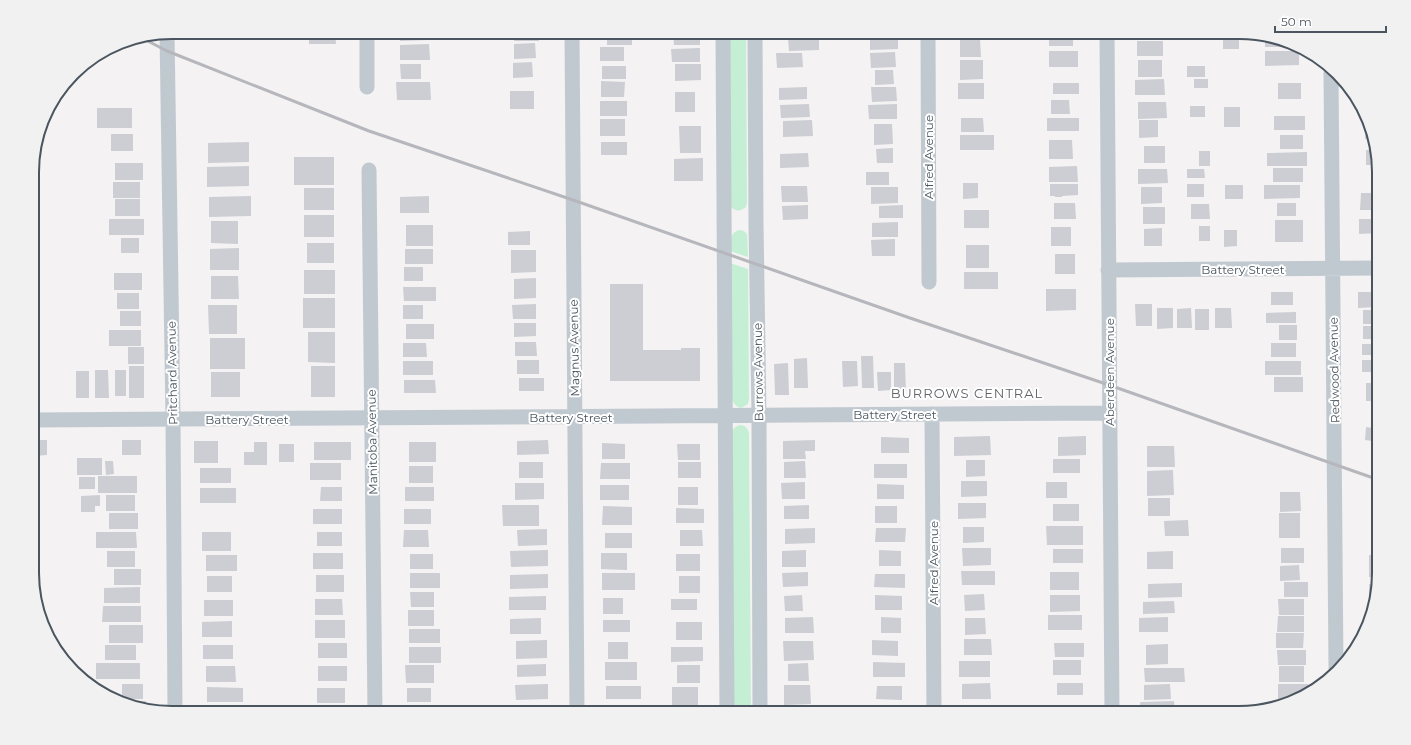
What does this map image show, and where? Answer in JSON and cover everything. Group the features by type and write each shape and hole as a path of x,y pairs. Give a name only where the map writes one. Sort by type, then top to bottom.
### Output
{"street":[{"name":"Pritchard Avenue","path":"167,39 173,419 175,706"},
{"path":"367,39 367,87"},
{"name":"Magnus Avenue","path":"572,39 577,706"},
{"path":"723,39 727,706"},
{"name":"Burrows Avenue","path":"755,39 760,706"},
{"name":"Alfred Avenue","path":"928,39 929,282"},
{"name":"Aberdeen Avenue","path":"1107,39 1112,706"},
{"name":"Redwood Avenue","path":"1331,76 1336,664"},
{"name":"Manitoba Avenue","path":"369,170 375,706"},
{"name":"Battery Street","path":"1108,270 1372,268"},
{"name":"Battery Street","path":"39,420 1110,413"},
{"name":"Alfred Avenue","path":"932,414 934,706"}],"green space":[{"path":"729,39 746,39 747,202 746,207 742,209 735,210 731,207"},
{"path":"740,230 747,234 748,257 730,251 732,235 736,231"},
{"path":"730,263 748,269 749,399 748,404 741,408 735,405 732,399"},
{"path":"737,426 744,426 748,430 749,434 751,706 734,706 732,434 733,430"}],"building":[{"path":"309,39 336,39 336,44 309,44"},
{"path":"400,39 429,39 429,40 400,41"},
{"path":"514,39 539,39 539,41 514,41"},
{"path":"607,39 632,39 632,45 607,45"},
{"path":"674,39 700,39 700,45 674,45"},
{"path":"788,39 819,39 819,50 789,51"},
{"path":"870,39 898,39 898,49 870,50"},
{"path":"960,39 980,39 981,57 960,57"},
{"path":"1049,39 1073,39 1073,46 1049,46"},
{"path":"1223,39 1239,39 1239,49 1223,49"},
{"path":"1137,41 1163,41 1163,56 1137,56"},
{"path":"1265,42 1283,47 1265,47"},
{"path":"535,43 536,58 514,59 514,44"},
{"path":"429,44 430,60 400,60 400,45"},
{"path":"600,47 624,47 624,61 600,61"},
{"path":"700,48 700,62 672,62 671,49"},
{"path":"1049,51 1078,51 1078,67 1049,67"},
{"path":"1265,51 1293,51 1299,54 1299,65 1265,66"},
{"path":"895,52 896,67 871,68 870,53"},
{"path":"776,53 802,53 803,67 777,68"},
{"path":"960,60 983,60 983,79 960,80"},
{"path":"1138,60 1162,60 1162,77 1138,77"},
{"path":"532,62 533,77 513,78 513,63"},
{"path":"400,64 421,64 421,79 401,79"},
{"path":"675,64 701,64 701,80 675,81"},
{"path":"602,66 626,66 626,79 602,79"},
{"path":"1187,66 1205,66 1205,77 1187,77"},
{"path":"875,70 893,70 894,84 875,85"},
{"path":"1164,79 1165,95 1135,95 1135,80"},
{"path":"1194,79 1208,79 1208,88 1194,88"},
{"path":"601,81 625,82 624,97 601,97"},
{"path":"396,82 430,82 431,100 397,100"},
{"path":"958,83 984,83 984,99 958,99"},
{"path":"1053,83 1079,83 1079,94 1053,94"},
{"path":"1278,83 1301,83 1301,99 1278,99"},
{"path":"807,87 807,99 779,100 779,88"},
{"path":"871,87 896,87 897,101 872,102"},
{"path":"510,91 534,91 534,109 510,109"},
{"path":"675,92 695,92 695,112 675,112"},
{"path":"1051,100 1069,100 1070,114 1051,114"},
{"path":"600,101 627,101 627,116 600,116"},
{"path":"1138,102 1166,102 1167,118 1138,119"},
{"path":"809,104 810,117 781,118 780,105"},
{"path":"897,104 897,119 869,119 868,105"},
{"path":"1190,106 1205,106 1205,117 1190,117"},
{"path":"1224,107 1240,107 1240,127 1224,127"},
{"path":"97,108 132,108 132,128 97,128"},
{"path":"1274,116 1305,116 1305,130 1274,130"},
{"path":"961,118 983,118 984,132 961,132"},
{"path":"1047,118 1079,118 1079,131 1047,131"},
{"path":"600,119 625,119 625,136 600,136"},
{"path":"812,120 813,136 783,137 783,121"},
{"path":"1139,120 1158,120 1158,137 1139,138"},
{"path":"874,124 892,124 893,144 874,145"},
{"path":"679,126 701,126 701,153 680,153"},
{"path":"1365,130 1367,139 1365,139"},
{"path":"111,134 133,134 133,151 111,151"},
{"path":"960,135 994,135 994,150 960,150"},
{"path":"1280,135 1303,135 1303,149 1280,149"},
{"path":"1049,140 1072,140 1073,159 1049,159"},
{"path":"249,142 249,162 208,163 208,143"},
{"path":"601,142 627,142 627,155 601,155"},
{"path":"1144,146 1165,146 1165,163 1144,163"},
{"path":"893,148 893,163 877,163 876,149"},
{"path":"1366,150 1370,150 1372,165 1366,165"},
{"path":"1199,151 1210,151 1210,166 1199,166"},
{"path":"1307,152 1307,166 1267,166 1267,153"},
{"path":"808,153 809,167 780,168 780,154"},
{"path":"294,157 334,157 334,185 294,185"},
{"path":"703,158 703,181 674,181 674,159"},
{"path":"115,163 143,163 143,180 115,180"},
{"path":"249,166 249,186 207,187 207,167"},
{"path":"1077,166 1078,182 1049,182 1049,167"},
{"path":"1273,168 1303,168 1303,182 1273,182"},
{"path":"1138,169 1167,169 1168,183 1138,184"},
{"path":"1187,169 1204,169 1205,178 1187,178"},
{"path":"866,172 889,172 889,185 866,185"},
{"path":"113,182 140,182 140,198 113,198"},
{"path":"963,183 978,183 978,198 963,199"},
{"path":"1050,184 1078,184 1078,195 1062,197 1050,196"},
{"path":"1187,184 1204,184 1204,197 1187,197"},
{"path":"1225,185 1243,185 1243,199 1225,199"},
{"path":"1264,185 1300,185 1300,198 1264,199"},
{"path":"781,186 807,186 808,202 782,202"},
{"path":"871,187 898,187 898,203 871,204"},
{"path":"1141,187 1162,187 1162,203 1141,204"},
{"path":"304,188 334,188 334,210 304,210"},
{"path":"1361,193 1372,193 1372,210 1360,210"},
{"path":"251,196 251,216 209,217 209,197"},
{"path":"429,196 429,213 400,213 400,197"},
{"path":"115,199 140,199 140,216 115,216"},
{"path":"1054,203 1075,203 1076,219 1054,219"},
{"path":"1277,203 1296,203 1296,216 1277,216"},
{"path":"1191,204 1209,204 1210,219 1191,219"},
{"path":"808,205 808,219 783,220 782,206"},
{"path":"903,205 903,218 879,218 879,206"},
{"path":"1143,207 1165,207 1165,224 1143,224"},
{"path":"964,210 989,210 989,228 964,228"},
{"path":"304,215 334,215 334,237 304,237"},
{"path":"109,219 144,219 144,235 109,235"},
{"path":"1359,219 1372,219 1372,233 1359,234"},
{"path":"1275,220 1303,220 1303,242 1275,242"},
{"path":"211,221 238,221 238,244 211,243"},
{"path":"898,222 898,237 872,237 872,223"},
{"path":"406,225 433,225 433,246 406,246"},
{"path":"1199,226 1210,226 1210,241 1199,241"},
{"path":"1051,227 1071,227 1071,246 1051,246"},
{"path":"1162,228 1162,246 1144,246 1144,229"},
{"path":"1224,230 1237,230 1237,246 1224,247"},
{"path":"530,231 530,245 508,245 508,232"},
{"path":"121,238 139,238 139,253 121,253"},
{"path":"895,239 895,256 872,256 871,240"},
{"path":"307,243 334,243 334,263 307,263"},
{"path":"966,245 989,245 989,268 966,268"},
{"path":"239,248 239,270 210,270 210,249"},
{"path":"405,249 433,249 433,264 405,264"},
{"path":"511,250 536,250 536,272 511,273"},
{"path":"1055,254 1075,254 1075,274 1055,274"},
{"path":"404,267 423,267 423,281 404,281"},
{"path":"304,270 335,270 335,294 304,294"},
{"path":"964,272 998,272 998,289 964,289"},
{"path":"114,273 142,273 142,290 114,290"},
{"path":"211,276 238,276 239,299 211,299"},
{"path":"536,278 536,298 514,299 514,279"},
{"path":"610,284 643,284 643,350 681,350 681,348 700,348 700,381 610,381"},
{"path":"403,287 436,287 436,301 404,301"},
{"path":"1046,289 1076,289 1076,310 1046,311"},
{"path":"1271,292 1293,292 1293,305 1271,305"},
{"path":"1358,292 1372,292 1372,307 1358,308"},
{"path":"117,293 139,293 139,309 117,309"},
{"path":"303,298 335,298 335,328 303,328"},
{"path":"536,304 536,319 513,319 512,305"},
{"path":"1135,304 1152,304 1152,326 1136,326"},
{"path":"208,305 237,305 237,334 209,334"},
{"path":"403,305 423,305 423,319 403,319"},
{"path":"1157,308 1173,308 1173,328 1157,329"},
{"path":"1191,308 1192,328 1177,328 1177,309"},
{"path":"1215,308 1231,308 1232,328 1215,328"},
{"path":"1195,309 1209,309 1209,330 1195,330"},
{"path":"1363,310 1372,310 1372,324 1363,324"},
{"path":"120,311 141,311 141,326 120,326"},
{"path":"1296,312 1296,323 1266,323 1266,313"},
{"path":"514,323 536,323 536,336 514,337"},
{"path":"406,324 434,324 434,339 406,339"},
{"path":"1279,325 1297,325 1297,340 1279,340"},
{"path":"1363,326 1372,326 1372,339 1363,339"},
{"path":"109,330 141,330 141,346 109,346"},
{"path":"308,332 335,332 335,363 308,362"},
{"path":"210,338 245,338 245,369 210,369"},
{"path":"515,342 536,342 537,356 515,356"},
{"path":"403,343 426,343 427,357 403,357"},
{"path":"1271,343 1296,343 1296,357 1271,357"},
{"path":"1362,344 1372,344 1372,355 1362,355"},
{"path":"128,347 144,347 144,364 128,364"},
{"path":"861,356 873,356 874,388 862,388"},
{"path":"807,358 808,388 794,388 794,359"},
{"path":"517,360 539,360 539,374 517,374"},
{"path":"1362,360 1372,360 1372,372 1362,372"},
{"path":"403,361 433,361 433,375 403,375"},
{"path":"842,361 857,361 858,386 843,387"},
{"path":"1265,361 1301,361 1301,375 1265,375"},
{"path":"788,363 789,395 775,395 774,364"},
{"path":"894,363 905,363 906,393 894,393"},
{"path":"129,366 144,366 144,398 129,398"},
{"path":"311,366 335,366 335,397 311,397"},
{"path":"95,370 108,370 109,398 95,398"},
{"path":"115,370 126,370 126,396 115,396"},
{"path":"76,371 89,371 89,398 76,398"},
{"path":"211,372 240,372 240,397 211,397"},
{"path":"877,372 891,372 891,390 878,391"},
{"path":"1274,377 1303,377 1303,392 1274,392"},
{"path":"519,378 544,378 544,391 519,391"},
{"path":"404,380 435,380 436,393 404,393"},
{"path":"1366,383 1372,383 1372,401 1366,401"},
{"path":"1366,427 1372,428 1372,441 1365,440"},
{"path":"990,436 991,455 954,456 954,437"},
{"path":"1086,436 1086,455 1058,456 1058,437"},
{"path":"881,437 909,438 909,453 881,453"},
{"path":"39,440 47,440 47,455 39,456"},
{"path":"122,440 141,440 141,455 122,455"},
{"path":"548,440 549,454 517,455 517,441"},
{"path":"815,440 815,451 805,451 806,459 783,459 783,441"},
{"path":"194,441 218,441 218,463 194,463"},
{"path":"254,442 267,442 267,465 244,465 244,452 254,452"},
{"path":"314,442 351,442 351,460 314,460"},
{"path":"409,442 436,442 436,462 409,462"},
{"path":"602,443 625,444 625,459 602,459"},
{"path":"279,444 294,444 294,462 279,462"},
{"path":"677,444 700,444 700,460 678,460"},
{"path":"1147,446 1174,446 1175,467 1147,467"},
{"path":"77,458 102,458 102,475 77,475"},
{"path":"1053,459 1080,459 1080,473 1053,473"},
{"path":"966,460 985,460 985,476 966,477"},
{"path":"105,461 113,461 114,474 106,475"},
{"path":"805,461 806,478 784,478 784,462"},
{"path":"519,462 543,462 543,478 519,478"},
{"path":"678,462 701,462 701,478 678,478"},
{"path":"310,463 341,463 341,480 310,480"},
{"path":"601,463 630,463 630,479 600,479"},
{"path":"874,464 907,464 907,478 874,478"},
{"path":"409,466 433,466 433,483 409,483"},
{"path":"200,468 231,468 231,483 200,483"},
{"path":"1173,470 1174,495 1147,496 1147,471"},
{"path":"98,476 137,476 137,493 98,493"},
{"path":"79,477 95,477 95,489 79,489"},
{"path":"961,481 987,481 987,496 961,497"},
{"path":"805,482 805,499 782,499 781,483"},
{"path":"1046,482 1067,482 1067,498 1046,498"},
{"path":"515,483 544,483 544,499 515,500"},
{"path":"877,484 904,485 904,499 877,499"},
{"path":"600,485 629,485 629,500 600,500"},
{"path":"321,487 342,487 342,501 320,501"},
{"path":"405,487 434,487 434,501 405,501"},
{"path":"678,487 698,487 698,505 678,505"},
{"path":"200,488 236,488 236,503 200,503"},
{"path":"1280,492 1300,492 1301,511 1280,512"},
{"path":"100,495 100,506 95,506 95,512 81,512 81,496"},
{"path":"106,495 135,495 135,511 106,511"},
{"path":"1148,498 1170,498 1170,516 1148,516"},
{"path":"958,503 986,503 986,518 958,519"},
{"path":"1053,504 1079,504 1079,521 1053,521"},
{"path":"502,505 539,505 539,526 503,526"},
{"path":"809,505 809,519 784,519 784,506"},
{"path":"603,506 632,507 632,525 602,525"},
{"path":"875,506 897,506 897,523 875,523"},
{"path":"676,508 704,509 704,523 676,523"},
{"path":"313,509 342,509 342,524 313,524"},
{"path":"404,509 431,509 431,524 404,524"},
{"path":"109,513 138,513 138,529 109,529"},
{"path":"1279,513 1300,513 1300,538 1279,538"},
{"path":"1188,520 1189,536 1165,536 1164,521"},
{"path":"1046,526 1083,526 1083,545 1047,545"},
{"path":"963,527 984,527 984,542 963,543"},
{"path":"815,528 815,543 785,544 785,529"},
{"path":"876,528 906,528 905,542 875,542"},
{"path":"547,529 547,545 518,546 517,530"},
{"path":"404,530 428,530 429,547 403,547"},
{"path":"680,530 702,530 703,546 680,546"},
{"path":"96,532 136,532 137,548 96,548"},
{"path":"202,532 231,532 231,551 202,551"},
{"path":"317,532 342,532 342,546 317,546"},
{"path":"605,533 632,533 632,548 605,548"},
{"path":"962,548 991,548 991,565 963,566"},
{"path":"1281,548 1304,548 1304,563 1281,563"},
{"path":"1053,549 1083,549 1083,563 1053,563"},
{"path":"548,550 548,566 511,567 510,551"},
{"path":"806,550 806,567 782,567 782,551"},
{"path":"879,550 901,551 901,566 879,566"},
{"path":"107,551 135,551 135,567 107,567"},
{"path":"1173,551 1173,569 1147,569 1147,552"},
{"path":"313,553 343,553 343,569 313,569"},
{"path":"601,553 627,553 627,570 601,569"},
{"path":"410,554 433,554 433,569 410,569"},
{"path":"676,554 700,554 700,571 676,571"},
{"path":"206,555 237,555 237,571 206,571"},
{"path":"1369,555 1372,555 1372,577 1369,577"},
{"path":"1299,565 1300,580 1280,581 1280,566"},
{"path":"114,569 141,569 141,585 114,585"},
{"path":"961,571 995,571 995,585 962,585"},
{"path":"808,572 808,586 783,587 782,573"},
{"path":"1050,572 1079,572 1079,590 1050,590"},
{"path":"410,573 440,573 440,588 410,588"},
{"path":"602,573 635,573 635,590 602,590"},
{"path":"548,574 548,588 510,589 510,575"},
{"path":"875,574 905,574 905,588 874,587"},
{"path":"316,575 344,575 344,592 316,592"},
{"path":"207,576 232,576 232,592 207,592"},
{"path":"679,576 700,576 700,593 679,593"},
{"path":"1284,582 1308,582 1308,597 1284,597"},
{"path":"1182,583 1182,597 1148,598 1148,584"},
{"path":"1369,584 1372,584 1369,599"},
{"path":"140,587 140,603 104,603 104,588"},
{"path":"410,592 434,592 434,607 411,607"},
{"path":"984,594 985,610 965,611 964,595"},
{"path":"802,595 803,611 785,611 784,596"},
{"path":"875,595 902,596 902,610 875,610"},
{"path":"1050,595 1080,595 1080,611 1050,612"},
{"path":"546,596 546,610 509,610 509,597"},
{"path":"603,598 623,598 623,614 603,614"},
{"path":"315,599 342,599 343,615 315,615"},
{"path":"671,599 697,599 697,610 671,610"},
{"path":"1278,599 1304,599 1304,615 1279,615"},
{"path":"204,600 233,600 233,616 204,616"},
{"path":"1174,601 1175,613 1143,614 1143,602"},
{"path":"103,606 141,606 141,622 102,622"},
{"path":"408,610 434,610 434,626 408,626"},
{"path":"1048,615 1082,615 1082,630 1048,630"},
{"path":"1278,616 1304,616 1304,632 1277,632"},
{"path":"813,617 814,633 785,633 785,618"},
{"path":"881,617 901,618 901,633 881,633"},
{"path":"1168,617 1168,632 1139,632 1139,618"},
{"path":"541,618 541,634 510,634 510,619"},
{"path":"965,618 985,618 986,634 965,635"},
{"path":"315,620 345,620 345,638 315,638"},
{"path":"603,620 630,620 630,632 603,632"},
{"path":"232,621 232,637 202,637 202,622"},
{"path":"676,622 702,622 702,640 676,640"},
{"path":"109,625 143,625 143,643 109,643"},
{"path":"409,629 440,629 440,643 409,643"},
{"path":"1276,633 1304,633 1303,648 1276,648"},
{"path":"964,639 991,639 992,655 964,655"},
{"path":"547,640 547,658 516,659 516,641"},
{"path":"872,640 898,641 898,656 872,655"},
{"path":"783,641 813,641 814,660 784,661"},
{"path":"608,642 628,642 628,659 608,659"},
{"path":"318,643 347,643 347,658 318,658"},
{"path":"1054,643 1084,643 1084,657 1055,657"},
{"path":"1168,644 1168,664 1146,665 1146,645"},
{"path":"105,645 136,645 136,660 105,660"},
{"path":"203,645 233,645 233,659 203,659"},
{"path":"409,647 441,647 441,663 409,663"},
{"path":"671,647 703,647 703,661 671,662"},
{"path":"1277,650 1306,650 1306,665 1278,665"},
{"path":"1053,660 1081,660 1081,675 1053,675"},
{"path":"959,661 990,661 990,677 959,677"},
{"path":"605,662 637,662 637,680 605,680"},
{"path":"873,662 905,663 905,677 873,677"},
{"path":"96,663 140,663 140,679 96,679"},
{"path":"808,663 809,681 788,681 788,664"},
{"path":"546,664 546,676 517,677 517,665"},
{"path":"405,665 434,665 434,683 406,683"},
{"path":"677,665 700,665 700,683 677,683"},
{"path":"206,666 235,666 236,682 206,682"},
{"path":"318,666 347,666 347,681 318,681"},
{"path":"1279,666 1304,666 1304,682 1279,682"},
{"path":"1144,668 1184,668 1185,682 1145,682"},
{"path":"990,683 991,699 962,699 962,684"},
{"path":"1057,683 1083,683 1083,695 1057,695"},
{"path":"122,684 143,684 143,699 131,699 122,696"},
{"path":"548,684 548,699 516,700 515,685"},
{"path":"1170,684 1171,699 1144,700 1144,685"},
{"path":"1278,684 1308,684 1308,687 1298,692 1278,699"},
{"path":"784,685 810,685 811,704 784,705"},
{"path":"606,686 641,686 641,699 606,699"},
{"path":"877,686 902,686 902,700 876,699"},
{"path":"207,687 243,688 243,702 207,702"},
{"path":"672,687 698,687 698,705 672,705"},
{"path":"317,688 345,688 345,703 317,703"},
{"path":"407,688 431,688 431,702 407,702"},
{"path":"1174,701 1174,706 1140,706 1140,702"},
{"path":"1080,705 1080,706 1048,706"}],"railway":[{"path":"149,42 167,51 369,131 573,200 910,318 1109,385 1372,478"}],"district":[{"name":"BURROWS CENTRAL","path":"967,393"}]}
